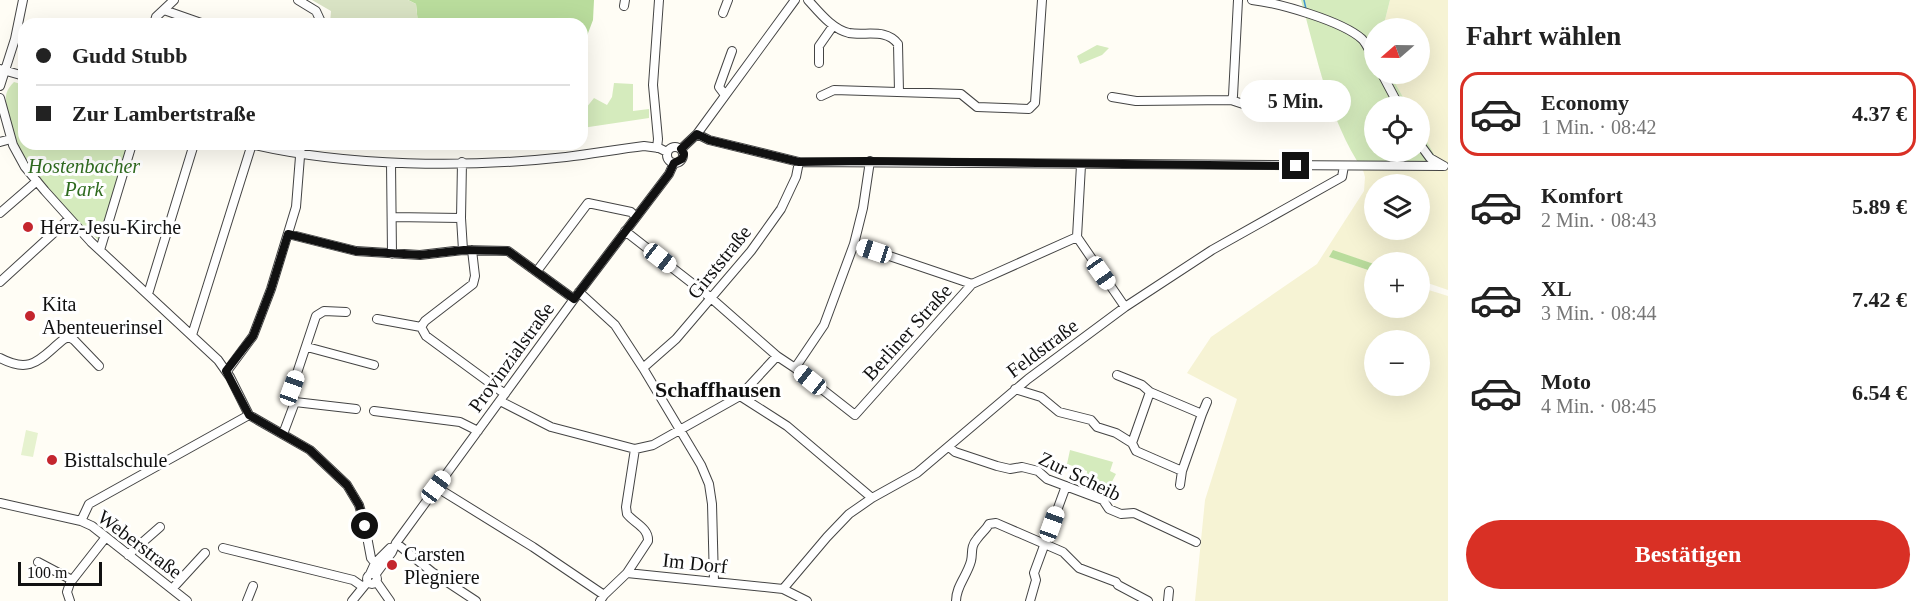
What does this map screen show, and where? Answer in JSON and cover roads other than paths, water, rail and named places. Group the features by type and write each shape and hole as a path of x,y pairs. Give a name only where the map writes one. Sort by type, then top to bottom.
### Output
{"street":[{"path":"20,18 23,0"},
{"path":"156,18 174,0"},
{"path":"298,0 316,11 319,18"},
{"path":"657,148 653,85 659,0"},
{"path":"681,149 697,134 795,0"},
{"path":"808,0 833,26 847,33 888,34 894,38 898,44 899,92"},
{"path":"821,96 834,90 961,94 977,107 1029,109 1035,103 1042,0"},
{"path":"1231,100 1238,0"},
{"path":"1257,0 1303,12 1341,26 1364,41"},
{"path":"723,13 725,1"},
{"path":"164,10 187,18"},
{"path":"819,63 819,46 833,26"},
{"path":"0,86 18,27"},
{"path":"725,95 719,87 732,51"},
{"path":"3,70 18,74"},
{"path":"1112,97 1136,101 1231,100 1249,106 1294,100"},
{"path":"0,98 11,139 25,167 69,219 192,335 226,371 249,415 316,454 352,491 361,512 371,558 375,563"},
{"path":"697,134 709,140 799,162 1444,166 1430,158"},
{"path":"0,142 11,139"},
{"path":"283,150 391,163 537,160 644,146 667,152"},
{"path":"674,146 681,149 684,154 682,159 674,163 668,159 667,152 674,146"},
{"path":"100,250 130,150"},
{"path":"148,294 192,150"},
{"path":"192,335 249,150"},
{"path":"226,371 253,336 271,289 296,202 300,150"},
{"path":"795,368 824,325 854,244 863,208 870,161"},
{"path":"422,327 425,321 473,284 475,276 461,218 462,162"},
{"name":"Girststraße","path":"643,368 676,339 751,250 781,209 796,177 799,162"},
{"path":"391,163 392,254"},
{"name":"Provinzialstraße","path":"370,580 375,563 396,543 576,296 669,174 674,163"},
{"path":"1081,165 1077,237 1125,308"},
{"name":"Feldstraße","path":"786,601 827,537 849,514 872,498 917,473 1015,389 1125,308 1212,250 1342,177 1344,166"},
{"path":"0,213 37,181"},
{"path":"537,272 588,203 631,212 636,217"},
{"path":"392,217 461,218"},
{"path":"0,282 69,219"},
{"name":"Berliner Straße","path":"625,231 711,298 777,357 795,368 855,415 972,284 1077,237"},
{"path":"288,234 356,251 392,254 420,255 468,250 503,250 512,253 615,325 701,465 709,484 712,504 714,581"},
{"path":"854,244 972,284"},
{"path":"283,434 295,402 292,388 317,314 324,311 346,312"},
{"path":"377,320 422,327"},
{"path":"422,327 426,336 502,397 551,428 635,449 653,445 740,396 777,357"},
{"path":"0,358 15,365 30,365 69,337 99,366"},
{"path":"307,347 374,365"},
{"path":"1117,375 1202,414"},
{"path":"1015,389 1041,397 1059,412 1091,420 1097,427 1116,433 1132,443 1136,451 1182,471"},
{"path":"1132,443 1150,392"},
{"path":"740,396 787,426 872,498"},
{"path":"295,402 356,409"},
{"path":"1180,485 1182,471 1207,402"},
{"path":"375,411 460,422 478,430"},
{"path":"81,521 89,504 249,415"},
{"name":"Zur Scheib","path":"949,447 955,452 997,466 1010,469 1022,466 1038,471 1047,479 1103,500 1108,509 1121,514 1134,513 1196,542"},
{"path":"436,487 541,552 602,598 627,573 648,541 645,530 627,514 626,507 635,449"},
{"path":"1033,600 1036,580 1034,573 1065,486"},
{"name":"Weberstraße","path":"0,504 81,521 92,526 187,601"},
{"path":"956,601 956,592 972,560 971,551 976,539 985,532 989,524 996,524 1063,552 1079,568 1116,582 1148,601"},
{"path":"128,555 160,527"},
{"path":"70,601 67,592 72,580 106,537"},
{"path":"396,543 432,572 476,601"},
{"name":"Provinzialstraße","path":"352,601 392,552 396,543"},
{"path":"223,548 352,580 370,580 390,601"},
{"path":"172,589 205,553"},
{"path":"38,562 72,580"},
{"name":"Im Dorf","path":"627,573 714,581 791,592"},
{"path":"247,601 254,585"},
{"path":"1168,601 1169,591"},
{"path":"791,592 807,601"}],"waterway":[{"path":"1304,0 1306,9"}],"place":[{"name":"Herz-Jesu-Kirche","path":"28,227"},
{"name":"Kita Abenteuerinsel","path":"30,316"},
{"name":"Bisttalschule","path":"52,460"},
{"name":"Carsten Plegniere","path":"392,565"}],"district":[{"name":"Schaffhausen","path":"718,389"}],"park label":[{"name":"Hostenbacher Park","path":"84,178"}]}
